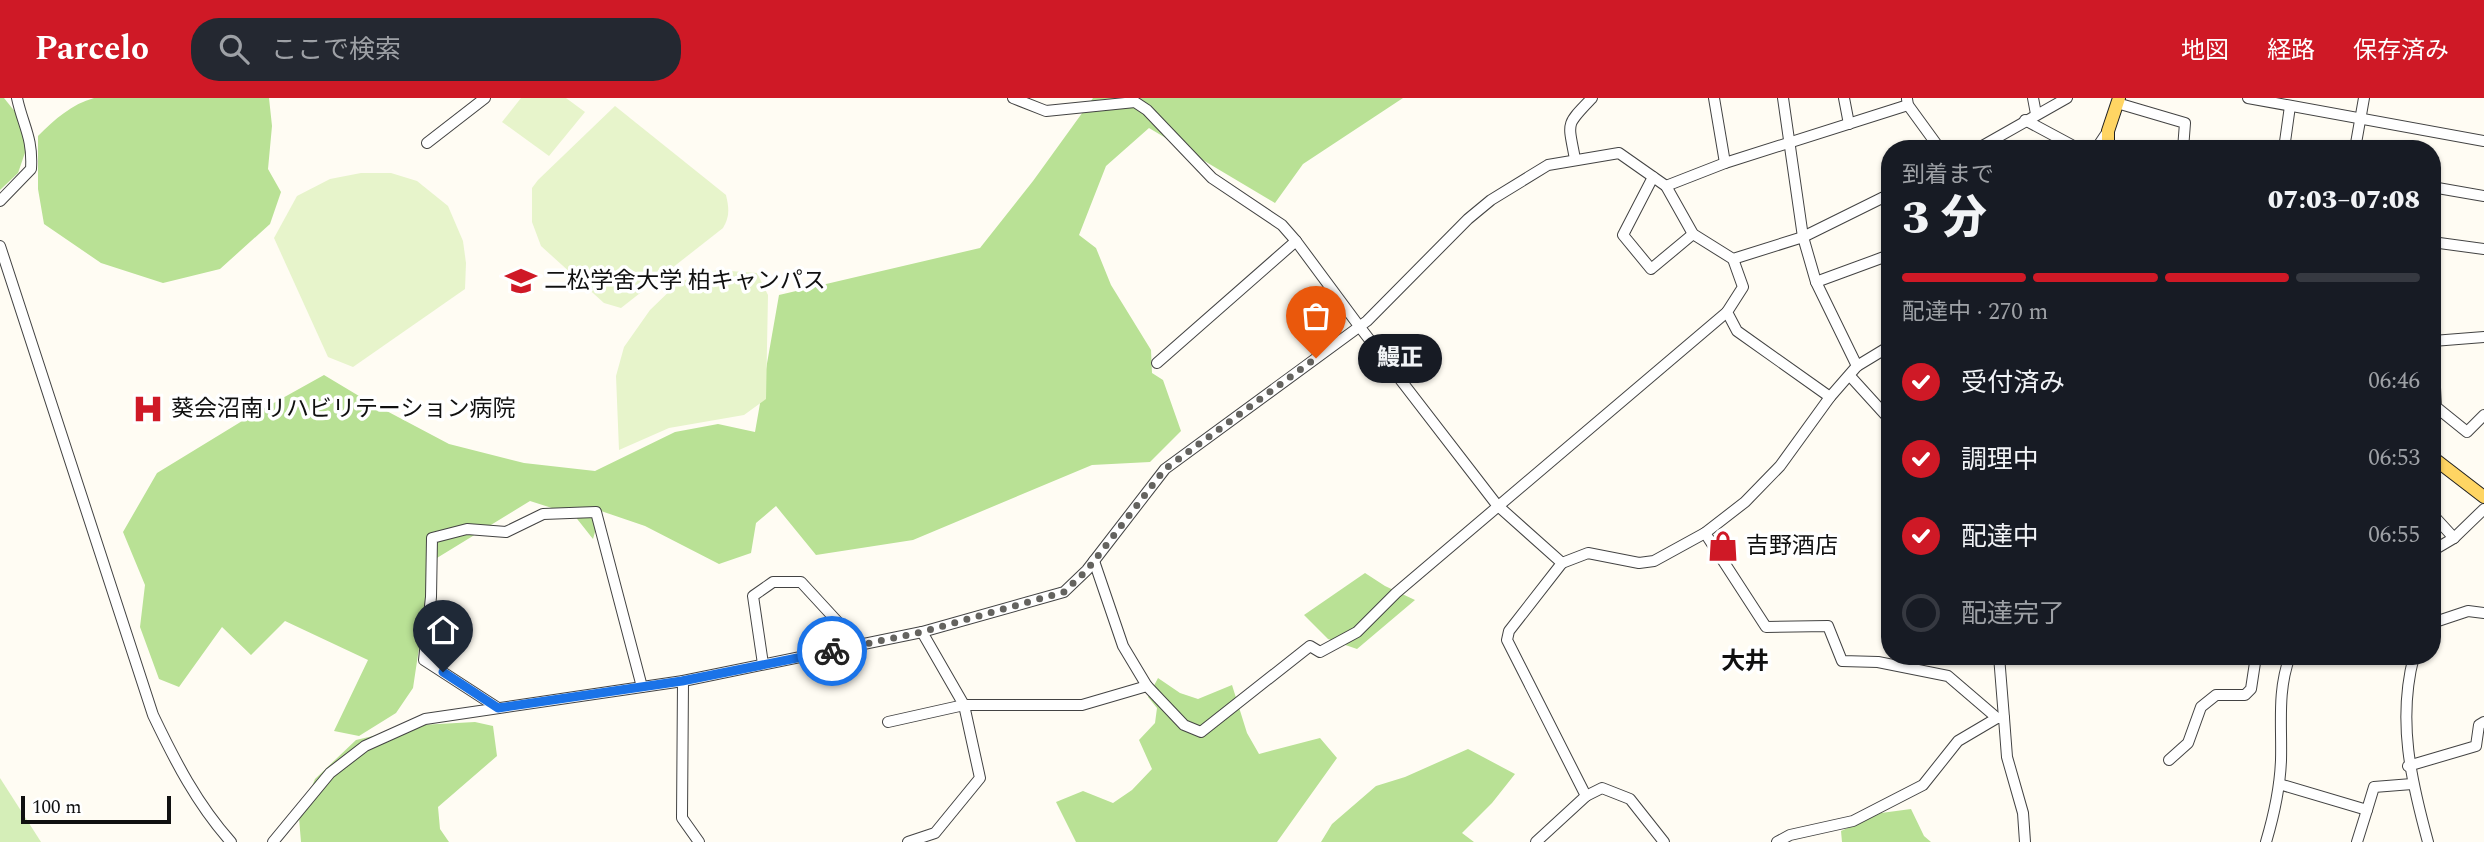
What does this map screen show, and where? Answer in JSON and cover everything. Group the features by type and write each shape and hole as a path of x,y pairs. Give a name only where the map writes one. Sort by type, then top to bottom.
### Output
{"main road":[{"path":"2108,140 2108,131 2118,101"},
{"path":"2441,464 2484,497"}],"street":[{"path":"0,201 31,169 32,153 28,130 17,98"},
{"path":"426,143 485,98"},
{"path":"1013,98 1045,111 1135,102 1162,125 1212,178 1282,225 1497,505 1562,563"},
{"path":"1575,159 1569,126 1572,119 1592,98"},
{"path":"1714,98 1725,163"},
{"path":"1783,98 1804,237 1816,282 1857,366"},
{"path":"1844,98 1849,124"},
{"path":"2033,98 2036,114"},
{"path":"1992,140 2067,98"},
{"path":"2248,98 2484,141"},
{"path":"2356,140 2364,98"},
{"path":"2118,101 2185,123 2184,140"},
{"path":"1666,186 1725,163 1849,124 1907,102 1934,140"},
{"path":"2285,140 2290,106"},
{"path":"2025,120 2062,140"},
{"path":"2102,140 2108,131"},
{"path":"273,842 330,773 365,746 425,719 682,681 922,632 1064,592 1094,561 1165,469 1359,327 1468,219 1491,200 1548,165 1619,153 1666,186 1693,234 1733,259 1743,287 1727,312 1497,505 1396,593 1357,632 1320,652 1310,646 1201,733 1184,725 1147,686 1123,646 1094,561"},
{"path":"1653,177 1623,235 1651,269 1693,234"},
{"path":"2441,189 2484,196"},
{"path":"1733,259 1804,237 1881,198"},
{"path":"1157,363 1296,240"},
{"path":"2441,243 2484,249"},
{"path":"0,246 153,715 179,771 210,818 231,842"},
{"path":"1816,282 1881,258"},
{"path":"1727,312 1737,331 1830,397"},
{"path":"2441,340 2484,337"},
{"path":"1586,796 1509,646 1509,631 1562,563 1588,553 1639,563 1654,561 1705,533 1745,502 1780,466 1830,397 1857,366 1881,351"},
{"path":"1850,376 1881,410"},
{"path":"2441,411 2467,432 2484,415"},
{"path":"2441,546 2454,538 2484,509"},
{"path":"498,708 424,660 431,597 432,538 467,529 506,533 543,514 596,512 642,687"},
{"path":"2441,524 2454,538"},
{"path":"1705,533 1766,628 1828,625 1842,661 1881,663"},
{"path":"764,664 752,596 773,582 802,582 859,645"},
{"path":"2441,620 2468,611 2484,613"},
{"path":"908,842 935,833 979,778 964,705 922,632"},
{"path":"1893,665 1948,676 2001,718"},
{"path":"1999,665 2001,718 2007,758 2023,813 2025,842"},
{"path":"2169,760 2188,743 2201,707 2216,695 2245,695 2251,689 2255,665"},
{"path":"2266,842 2279,783 2279,711 2287,665"},
{"path":"2412,665 2405,718 2409,766 2428,842"},
{"path":"682,681 682,818 699,842"},
{"path":"888,722 964,705 1082,705 1147,686"},
{"path":"1777,842 1790,835 1853,821 1923,785 1958,741 2001,718"},
{"path":"2409,766 2476,746 2479,725 2484,722"},
{"path":"2279,783 2367,810"},
{"path":"2357,842 2374,788 2412,784"},
{"path":"1536,842 1586,796 1602,788 1630,799 1664,842"}],"green space":[{"path":"0,98 4,98 16,113 28,144 18,173 0,190"},
{"path":"94,98 269,98 272,126 268,169 281,192 270,224 220,269 163,283 101,263 44,224 38,189 38,136 64,113"},
{"path":"521,98 566,98 585,112 549,156 502,122"},
{"path":"1093,98 1403,98 1303,164 1275,203 1149,128 1106,166 1079,235 1096,248 1111,285 1151,350 1152,373 1163,380 1181,431 1150,462 1092,465 913,540 816,555 776,506 756,523 751,553 719,564 645,526 601,511 593,539 574,515 530,501 432,561 413,688 396,713 359,736 334,731 368,660 285,621 251,655 222,627 179,687 159,679 140,627 145,585 123,532 157,473 324,375 449,444 524,463 595,471 675,432 718,424 755,432 779,295 980,248"},
{"path":"615,106 726,195 728,208 723,228 621,308 604,303 541,246 532,222 532,188"},
{"path":"361,173 391,173 417,181 448,206 463,241 465,289 353,367 328,357 274,238 297,196 330,179"},
{"path":"717,270 757,273 768,295 766,399 744,415 669,428 619,450 616,376 624,347 650,310 679,282"},
{"path":"1365,573 1415,600 1357,649 1328,639 1304,615"},
{"path":"1158,678 1180,693 1198,699 1232,685 1247,733 1259,754 1320,738 1337,758 1277,842 1076,842 1056,802 1083,791 1113,803 1132,790 1152,769 1139,740 1155,723 1157,708 1148,697"},
{"path":"475,722 493,726 497,756 438,807 440,829 449,842 301,842 299,818 315,779 356,740 420,725"},
{"path":"1468,749 1515,774 1492,803 1462,833 1474,842 1321,842 1332,824 1376,786 1405,777"},
{"path":"0,778 41,842 0,842"},
{"path":"1911,809 1924,836 1931,842 1842,842 1841,831 1881,813"}],"way so far":[{"path":"832,651 922,632 1064,592 1087,570 1165,469 1316,358"}],"place":[{"name":"二松学舍大学 柏キャンパス","path":"521,281"},
{"name":"鰻正","path":"1316,358"},
{"name":"葵会沼南リハビリテーション病院","path":"148,409"},
{"name":"吉野酒店","path":"1723,546"}],"district":[{"name":"大井","path":"1745,662"}],"route":[{"path":"443,672 498,708 682,681 832,651"}]}
